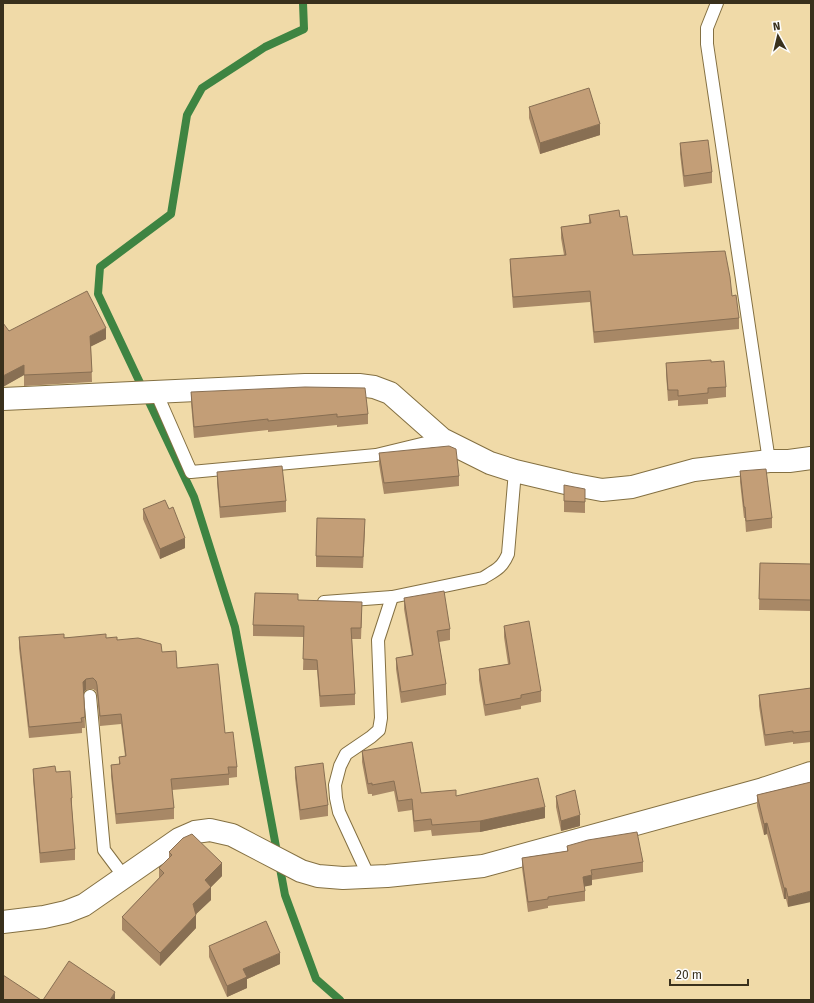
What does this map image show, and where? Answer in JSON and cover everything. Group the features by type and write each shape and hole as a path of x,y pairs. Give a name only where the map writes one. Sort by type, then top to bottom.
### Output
{"street":[{"path":"3,399 305,385 359,385 374,387 390,393 442,439 490,463 515,471 602,490 632,486 694,470 769,461 789,461 811,458"},
{"path":"3,922 66,912 84,905 125,878 179,839 196,832 210,830 232,835 280,861 301,871 318,876 344,878 483,866 811,774"}],"lane":[{"path":"717,3 707,28 707,44 769,461"},
{"path":"150,392 191,472 376,455 442,439"},
{"path":"314,603 392,597 483,578 504,564 508,554 515,471"},
{"path":"369,876 339,812 335,785 340,766 346,754 379,730 381,718 378,640 392,597"},
{"path":"90,696 104,850 125,878"}],"building":[{"path":"589,88 600,124 540,143 529,107"},
{"path":"708,140 712,172 684,176 680,143"},
{"path":"619,210 620,217 627,216 633,255 725,251 732,296 736,295 739,318 594,332 590,291 513,297 510,259 566,255 561,227 591,223 589,215"},
{"path":"87,291 106,328 90,336 92,372 24,375 24,365 3,376 3,323 9,331"},
{"path":"711,360 711,362 724,361 726,387 708,388 708,393 678,396 678,390 668,390 666,363"},
{"path":"305,387 365,388 368,414 337,417 337,414 268,421 268,419 194,427 191,392"},
{"path":"449,446 456,449 459,476 384,483 379,453"},
{"path":"282,466 286,501 220,507 217,472"},
{"path":"766,469 772,518 746,521 740,471"},
{"path":"564,485 585,489 585,502 564,501"},
{"path":"165,500 169,509 173,507 185,538 160,549 143,509"},
{"path":"317,518 365,519 363,557 316,556"},
{"path":"760,563 811,564 811,600 759,599"},
{"path":"444,591 450,629 437,631 446,684 401,692 396,658 413,655 404,598"},
{"path":"255,593 298,594 298,600 362,602 361,628 351,628 355,694 320,696 317,660 303,659 304,626 253,625"},
{"path":"529,621 541,691 521,695 521,698 485,705 479,669 510,664 504,626"},
{"path":"64,634 64,638 106,634 106,638 117,637 117,640 138,638 161,644 162,652 176,651 177,668 218,664 225,733 233,732 237,767 228,767 229,774 171,779 174,808 116,814 111,765 120,764 119,757 126,756 121,714 100,716 97,685 93,678 86,679 83,682 85,717 81,718 82,722 29,727 19,637"},
{"path":"811,688 811,731 793,733 793,731 765,735 759,695"},
{"path":"412,742 421,793 456,790 456,796 538,778 545,807 480,821 432,825 431,819 414,821 412,799 398,801 394,781 372,785 372,783 368,784 362,751"},
{"path":"323,763 328,805 300,810 295,767"},
{"path":"55,766 56,772 70,771 75,849 40,853 33,769"},
{"path":"811,782 811,891 788,897 786,888 784,888 767,823 764,824 757,795"},
{"path":"575,790 580,815 561,821 556,796"},
{"path":"637,832 643,862 591,870 592,875 583,877 585,891 528,902 522,858 568,851 567,846 588,840"},
{"path":"192,834 222,863 205,880 211,887 193,904 196,915 160,953 122,917 164,873 159,868 172,855 169,852 183,838"},
{"path":"266,921 280,953 243,969 247,977 227,986 209,946"},
{"path":"69,961 115,992 110,1000 43,1000"},
{"path":"3,975 41,1000 3,1000"}],"waterway":[{"path":"303,3 304,29 265,47 202,88 187,115 171,214 100,267 98,294 194,497 235,627 285,895 316,979 340,1000"}]}
